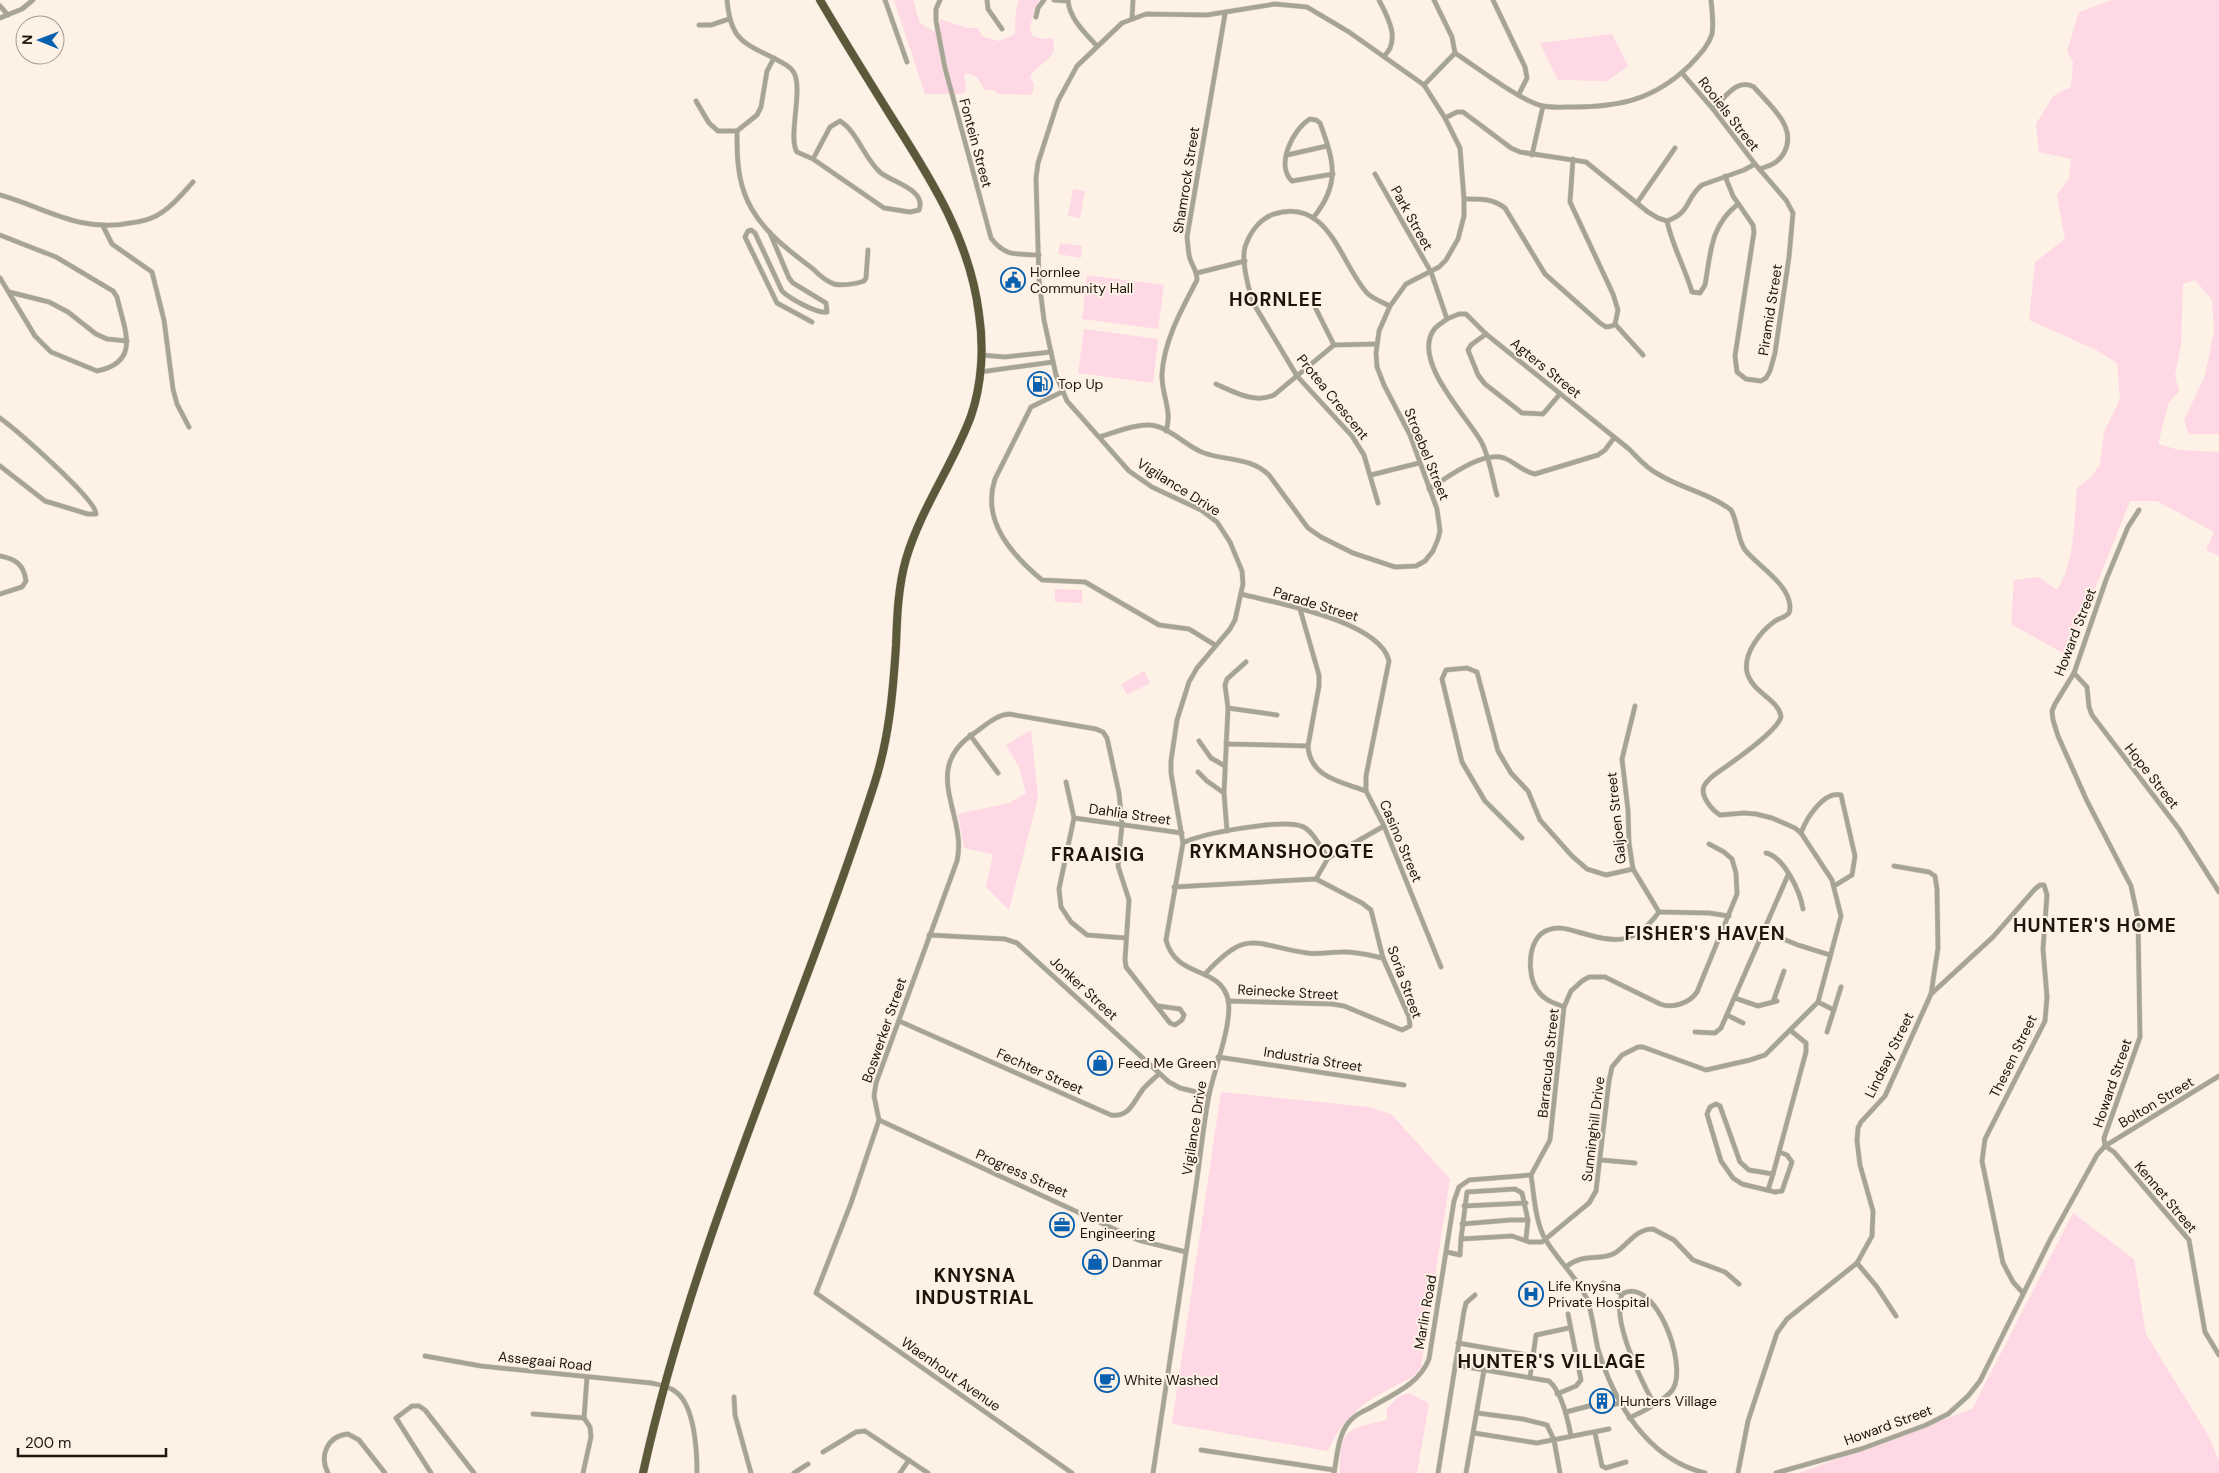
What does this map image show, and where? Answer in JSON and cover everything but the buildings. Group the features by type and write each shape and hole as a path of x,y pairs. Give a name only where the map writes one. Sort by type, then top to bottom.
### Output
{"highway":[{"path":"643,1473 664,1386 714,1227 874,788 891,713 898,611 904,563 925,508 948,466 970,419 978,391 980,316 972,274 954,224 930,179 820,0"}],"street":[{"path":"0,18 28,6 33,0"},
{"path":"727,0 729,19 733,30 745,44 788,66 796,75 794,145 797,152 813,159 884,208 910,212 919,210 920,202 915,194 877,169 840,121 830,127 813,159"},
{"path":"885,0 907,62"},
{"name":"Fontein Street","path":"940,0 936,21 945,68 991,238 999,248 1006,252 1039,255"},
{"path":"987,0 988,9 1002,29"},
{"path":"1036,17 1038,8 1044,0"},
{"path":"1054,0 1068,0 1069,8 1076,21 1097,46"},
{"path":"1133,0 1132,19 1146,14 1225,14 1275,2 1307,7 1349,32 1424,85 1455,53"},
{"path":"1379,0 1393,36 1389,52 1384,56"},
{"path":"1434,0 1452,37 1455,53 1519,94 1543,106 1599,106 1622,104 1644,98 1682,73 1702,53 1711,37 1713,20 1711,0"},
{"path":"1493,0 1525,67 1526,78 1519,94"},
{"path":"0,6 8,15"},
{"name":"Shamrock Street","path":"1197,273 1190,259 1188,237 1225,14"},
{"path":"699,25 711,25 729,19"},
{"name":"Vigilance Drive","path":"1132,19 1122,23 1077,66 1065,85 1038,163 1036,178 1040,295 1051,352 1062,392 1070,405 1129,471 1141,480 1201,510 1217,522 1240,562 1243,584 1235,620 1189,682 1177,720 1171,760 1171,773 1183,842 1166,930 1168,948 1184,966 1205,974 1222,988 1228,1001 1228,1017 1209,1095 1153,1473"},
{"path":"696,101 709,123 718,131 737,131 757,116 761,107 765,77 774,58"},
{"name":"Rooiels Street","path":"1682,73 1759,168"},
{"path":"1712,109 1739,84 1748,84 1754,87 1782,120 1788,129 1789,136 1786,150 1777,162 1759,168"},
{"name":"Stroebel Street","path":"1099,436 1145,426 1157,426 1205,453 1247,461 1257,466 1269,475 1313,532 1353,553 1395,567 1416,566 1425,561 1433,551 1438,540 1439,522 1437,509 1410,435 1384,385 1377,367 1376,344 1379,331 1390,306 1406,284 1440,267 1446,260 1458,239 1464,216 1460,148 1445,118 1424,85"},
{"path":"1532,155 1543,106"},
{"path":"1445,118 1457,112 1463,112 1510,148 1532,155 1586,162 1637,203 1658,218 1667,221 1682,214 1697,189 1702,185 1744,170 1754,164"},
{"path":"1333,174 1292,181 1285,170 1287,155 1298,128 1310,119 1320,123 1333,164 1333,174 1329,193 1313,218 1328,231 1369,295 1390,306"},
{"path":"737,131 738,168 744,193 750,206 770,233 817,273 836,284 864,281 866,278 868,250"},
{"path":"1287,155 1327,146"},
{"path":"1637,203 1675,148"},
{"path":"1573,159 1570,202 1613,294 1618,310 1615,324"},
{"name":"Piramid Street","path":"1726,176 1738,204 1753,225 1754,232 1735,356 1736,367 1740,376 1758,381 1766,378 1774,359 1793,221 1793,213 1786,200 1759,168"},
{"name":"Park Street","path":"1375,174 1431,272 1448,319"},
{"path":"0,195 20,200 78,224 103,226 124,224 155,217 168,208 193,182"},
{"path":"1464,199 1498,202 1505,208 1545,274 1600,323 1606,327 1615,324"},
{"path":"1667,221 1670,235 1688,275 1692,292 1700,293 1705,285 1719,223 1738,204"},
{"name":"Protea Crescent","path":"1313,218 1304,213 1283,212 1264,218 1256,226 1245,248 1250,295 1297,376 1352,436 1364,455 1378,503"},
{"path":"103,226 112,244 152,272 164,320 173,389 177,404 189,427"},
{"path":"770,233 775,248 793,284 826,303 827,312 818,312 787,296 782,291 755,233 751,230 746,233 745,237 777,303 812,322"},
{"path":"0,235 44,251 113,291 117,297 127,341 126,354 119,363 105,369 90,370 51,352 35,336 0,278"},
{"path":"1166,431 1169,415 1162,373 1173,328 1197,280 1197,273 1245,261"},
{"path":"9,292 49,302 68,312 96,334 107,339 127,341"},
{"path":"1313,303 1334,345"},
{"name":"Agters Street","path":"1448,319 1459,314 1466,314 1486,334 1660,476 1690,488 1731,510 1744,548 1765,568 1789,601 1791,608 1788,613 1764,632 1752,647 1747,663 1747,672 1757,690 1778,707 1781,712 1780,722 1772,732 1713,775 1704,786 1703,792 1711,808 1720,815 1744,813 1772,818 1795,828 1801,833"},
{"path":"1448,319 1438,326 1430,337 1432,365 1450,401 1482,445 1497,495"},
{"path":"1615,324 1643,355"},
{"path":"1486,334 1471,345 1468,350 1478,375 1485,384 1522,413 1531,415 1542,414 1560,394"},
{"path":"1216,384 1236,393 1266,399 1274,395 1334,345 1376,344"},
{"path":"980,355 1005,358 1051,352"},
{"path":"980,372 1054,362"},
{"path":"1062,392 1031,407 995,479 992,489 992,501 998,531 1004,542 1042,580 1085,582 1159,626 1189,628 1215,645"},
{"path":"0,418 75,484 96,508 96,514 88,514 46,501 0,466"},
{"path":"1429,489 1471,464 1487,458 1501,457 1528,473 1536,474 1598,455 1605,450 1614,438"},
{"path":"1371,475 1419,463"},
{"name":"Howard Street","path":"1776,1473 1869,1446 1926,1425 1948,1414 1980,1381 2080,1184 2105,1146 2104,1138 2140,1037 2138,919 2128,878 2087,800 2053,720 2053,707 2074,673 2106,580 2128,527 2139,510"},
{"path":"0,556 19,563 25,571 26,581 22,587 0,594"},
{"name":"Parade Street","path":"1241,594 1300,609 1361,630 1373,638 1387,655 1388,661 1366,776 1366,791"},
{"path":"1226,744 1308,746 1319,686 1319,675 1300,609"},
{"path":"1227,830 1224,766 1228,708 1225,682 1246,662"},
{"path":"1522,838 1485,801 1462,762 1442,679 1446,670 1467,668 1477,672 1498,750 1510,773 1528,791 1540,820 1572,856 1587,869 1606,875 1633,869"},
{"name":"Hope Street","path":"2074,673 2087,687 2089,707 2095,719 2179,828 2219,892"},
{"name":"Galjoen Street","path":"1635,706 1622,759 1633,869 1659,912"},
{"path":"1228,708 1277,716"},
{"path":"998,773 970,735 1003,714 1096,729 1103,732 1107,738 1116,778 1122,824 1118,860 1129,900 1126,967 1170,1023 1176,1024 1182,1020 1184,1015 1180,1009 1158,1006"},
{"name":"Boswerker Street","path":"816,1293 851,1203 879,1120 874,1090 957,861 959,848 947,770 955,751 970,735"},
{"path":"1199,742 1211,758 1224,766"},
{"name":"Casino Street","path":"1308,746 1309,756 1319,772 1366,791 1384,826 1441,967"},
{"path":"1198,772 1206,781 1224,792"},
{"path":"1066,782 1074,818 1060,889 1061,907 1071,922 1088,935 1126,938"},
{"path":"1834,886 1852,874 1855,861 1841,795 1836,794 1830,795 1813,810 1801,833 1834,886 1841,916 1818,1002 1834,1010"},
{"name":"Dahlia Street","path":"1074,818 1182,832"},
{"path":"1183,842 1198,836 1227,830 1286,824 1300,825 1308,831 1328,858"},
{"path":"1174,887 1316,879 1328,858 1384,826"},
{"name":"Barracuda Street","path":"1531,1175 1550,1140 1564,1007 1576,986 1589,977 1598,976 1610,979 1663,1006 1689,1000 1697,992 1737,894 1735,866 1732,859 1709,844"},
{"path":"1766,853 1777,858 1800,894 1804,908"},
{"name":"Lindsay Street","path":"1738,1473 1748,1421 1777,1333 1788,1319 1857,1263 1872,1236 1874,1220 1860,1165 1857,1141 1858,1128 1861,1122 1885,1096 1931,994 1938,948 1936,880 1929,872 1894,866"},
{"path":"1695,1032 1719,1032 1788,875"},
{"name":"Soria Street","path":"1316,879 1362,903 1371,910 1383,958 1411,1024 1409,1028 1402,1030"},
{"name":"Thesen Street","path":"1931,994 1993,937 2035,888 2044,885 2048,895 2043,949 2047,997 2045,1022 1984,1139 1982,1161 2004,1263 2013,1282 2023,1293"},
{"path":"1564,1007 1549,1002 1542,996 1532,979 1532,951 1540,934 1546,930 1561,928 1596,938 1623,939 1643,932 1659,912 1709,913 1729,916"},
{"path":"1763,931 1798,946 1830,955"},
{"name":"Jonker Street","path":"929,935 1005,939 1016,943 1159,1074 1180,1088 1209,1095"},
{"path":"1205,974 1228,951 1246,942 1268,943 1308,953 1343,952 1383,958"},
{"path":"1735,998 1758,1006 1775,1001 1784,971"},
{"path":"1827,1032 1841,987"},
{"name":"Reinecke Street","path":"1228,1001 1332,1004 1344,1006 1402,1030"},
{"name":"Sunninghill Drive","path":"1546,1240 1594,1197 1598,1185 1609,1081 1612,1067 1622,1055 1638,1047 1644,1047 1706,1070 1741,1063 1765,1055 1818,1002"},
{"path":"1727,1015 1743,1023"},
{"name":"Fechter Street","path":"899,1021 1111,1115 1123,1115 1128,1111 1144,1088 1159,1074"},
{"path":"1768,1190 1806,1052 1806,1044 1790,1030"},
{"name":"Industria Street","path":"1218,1056 1404,1085"},
{"name":"Bolton Street","path":"2105,1146 2219,1076"},
{"path":"1773,1174 1749,1170 1743,1166 1737,1158 1720,1106 1716,1104 1710,1106 1707,1114 1708,1120 1723,1165 1739,1183 1768,1190 1782,1191 1790,1170 1790,1157 1780,1152"},
{"name":"Progress Street","path":"879,1120 1138,1240 1186,1252"},
{"name":"Kennet Street","path":"2105,1146 2114,1152 2189,1240 2205,1332 2219,1355"},
{"path":"1601,1160 1635,1163"},
{"path":"1531,1175 1539,1224 1546,1240 1581,1286 1589,1304 1604,1366 1620,1403 1641,1433 1663,1453 1675,1461 1705,1473"},
{"name":"Marlin Road","path":"1334,1472 1340,1440 1349,1422 1360,1413 1410,1384 1424,1370 1429,1359 1456,1192 1462,1184 1469,1180 1531,1175"},
{"path":"1447,1252 1460,1255 1466,1194 1473,1191 1515,1190 1522,1194 1526,1203 1528,1220 1526,1239"},
{"path":"1464,1206 1498,1206 1526,1203"},
{"path":"1462,1224 1528,1220"},
{"path":"1567,1266 1580,1258 1615,1253 1641,1231 1653,1229 1674,1240 1693,1260 1725,1272 1739,1284"},
{"path":"1461,1239 1512,1236 1535,1243 1546,1240"},
{"path":"1857,1263 1877,1287 1896,1316"},
{"path":"1603,1283 1622,1294 1634,1291 1646,1298 1667,1326 1673,1344 1677,1375 1675,1385 1669,1394 1641,1414 1629,1418"},
{"name":"Waenhout Avenue","path":"816,1293 1072,1473"},
{"path":"1438,1473 1465,1306 1474,1294"},
{"path":"1622,1294 1619,1304 1624,1334 1654,1404"},
{"path":"1557,1394 1581,1383 1569,1328 1568,1314"},
{"path":"1530,1377 1537,1333 1569,1328"},
{"path":"1458,1343 1533,1356"},
{"name":"Assegaai Road","path":"425,1356 482,1366 664,1386"},
{"path":"1455,1365 1549,1381 1566,1412 1571,1436"},
{"path":"1466,1473 1484,1370"},
{"path":"583,1473 591,1431 584,1418 587,1377"},
{"path":"664,1386 681,1396 687,1410 696,1443 697,1473"},
{"path":"734,1397 735,1415 751,1473"},
{"path":"1566,1412 1589,1406 1604,1407 1620,1403"},
{"path":"431,1473 396,1418 412,1406 422,1408 474,1473"},
{"path":"1477,1413 1542,1423 1549,1427 1554,1440 1560,1473"},
{"path":"533,1414 584,1418"},
{"path":"1474,1433 1533,1443 1609,1430"},
{"path":"823,1452 856,1432 865,1431 928,1473"},
{"path":"1595,1433 1602,1466 1606,1468 1626,1462"},
{"path":"328,1473 324,1463 326,1447 338,1436 348,1434 360,1440 385,1473"},
{"path":"1201,1450 1334,1472"},
{"path":"900,1473 909,1460"},
{"path":"794,1473 808,1464"}],"shaded area":[{"path":"894,0 913,0 920,23 933,31 939,29 940,19 967,28 977,28 984,37 999,41 1015,34 1016,12 1019,0 1039,0 1030,26 1032,36 1043,39 1052,38 1054,51 1030,77 1034,84 1032,95 1000,94 993,90 985,90 977,77 968,73 964,75 966,91 961,94 925,94"},
{"path":"2112,0 2219,0 2219,434 2189,434 2184,420 2205,376 2214,331 2212,300 2195,280 2183,284 2181,345 2175,376 2179,391 2168,404 2158,444 2179,450 2219,452 2219,556 2206,550 2214,532 2157,501 2130,501 2068,656 2011,624 2014,580 2039,577 2057,590 2063,579 2070,555 2077,488 2091,477 2100,464 2104,432 2120,399 2117,363 2096,350 2029,320 2035,262 2065,239 2057,195 2069,178 2071,159 2039,152 2036,124 2053,96 2071,87 2073,62 2067,51 2079,12"},
{"path":"1612,34 1628,66 1607,81 1558,80 1540,43"},
{"path":"1073,189 1085,191 1080,218 1068,216"},
{"path":"1060,243 1082,246 1081,258 1058,254"},
{"path":"1087,275 1164,285 1158,329 1082,319"},
{"path":"1084,329 1158,339 1153,383 1078,373"},
{"path":"1055,589 1082,590 1082,603 1055,602"},
{"path":"1144,671 1150,683 1127,695 1121,684"},
{"path":"1031,730 1038,798 1009,910 986,887 993,854 964,848 958,814 1009,803 1026,793 1019,767 1006,745"},
{"path":"1221,1092 1369,1107 1391,1114 1450,1179 1421,1367 1412,1377 1372,1399 1354,1413 1340,1429 1328,1451 1172,1424"},
{"path":"2073,1213 2134,1259 2146,1334 2208,1435 2219,1461 2219,1473 1799,1473 1972,1409"},
{"path":"1409,1393 1429,1403 1417,1473 1340,1473 1341,1447 1349,1433 1363,1426 1387,1420 1387,1408 1400,1396"}],"place":[{"name":"Hornlee Community Hall","path":"1013,280"},
{"name":"Top Up","path":"1040,384"},
{"name":"Feed Me Green","path":"1100,1063"},
{"name":"Venter Engineering","path":"1062,1225"},
{"name":"Danmar","path":"1095,1262"},
{"name":"Life Knysna Private Hospital","path":"1531,1294"},
{"name":"White Washed","path":"1107,1380"},
{"name":"Hunters Village","path":"1602,1401"}],"district":[{"name":"HORNLEE","path":"1276,299"},
{"name":"RYKMANSHOOGTE","path":"1282,851"},
{"name":"FRAAISIG","path":"1098,854"},
{"name":"HUNTER'S HOME","path":"2095,925"},
{"name":"FISHER'S HAVEN","path":"1705,933"},
{"name":"KNYSNA INDUSTRIAL","path":"975,1286"},
{"name":"HUNTER'S VILLAGE","path":"1552,1361"}]}
